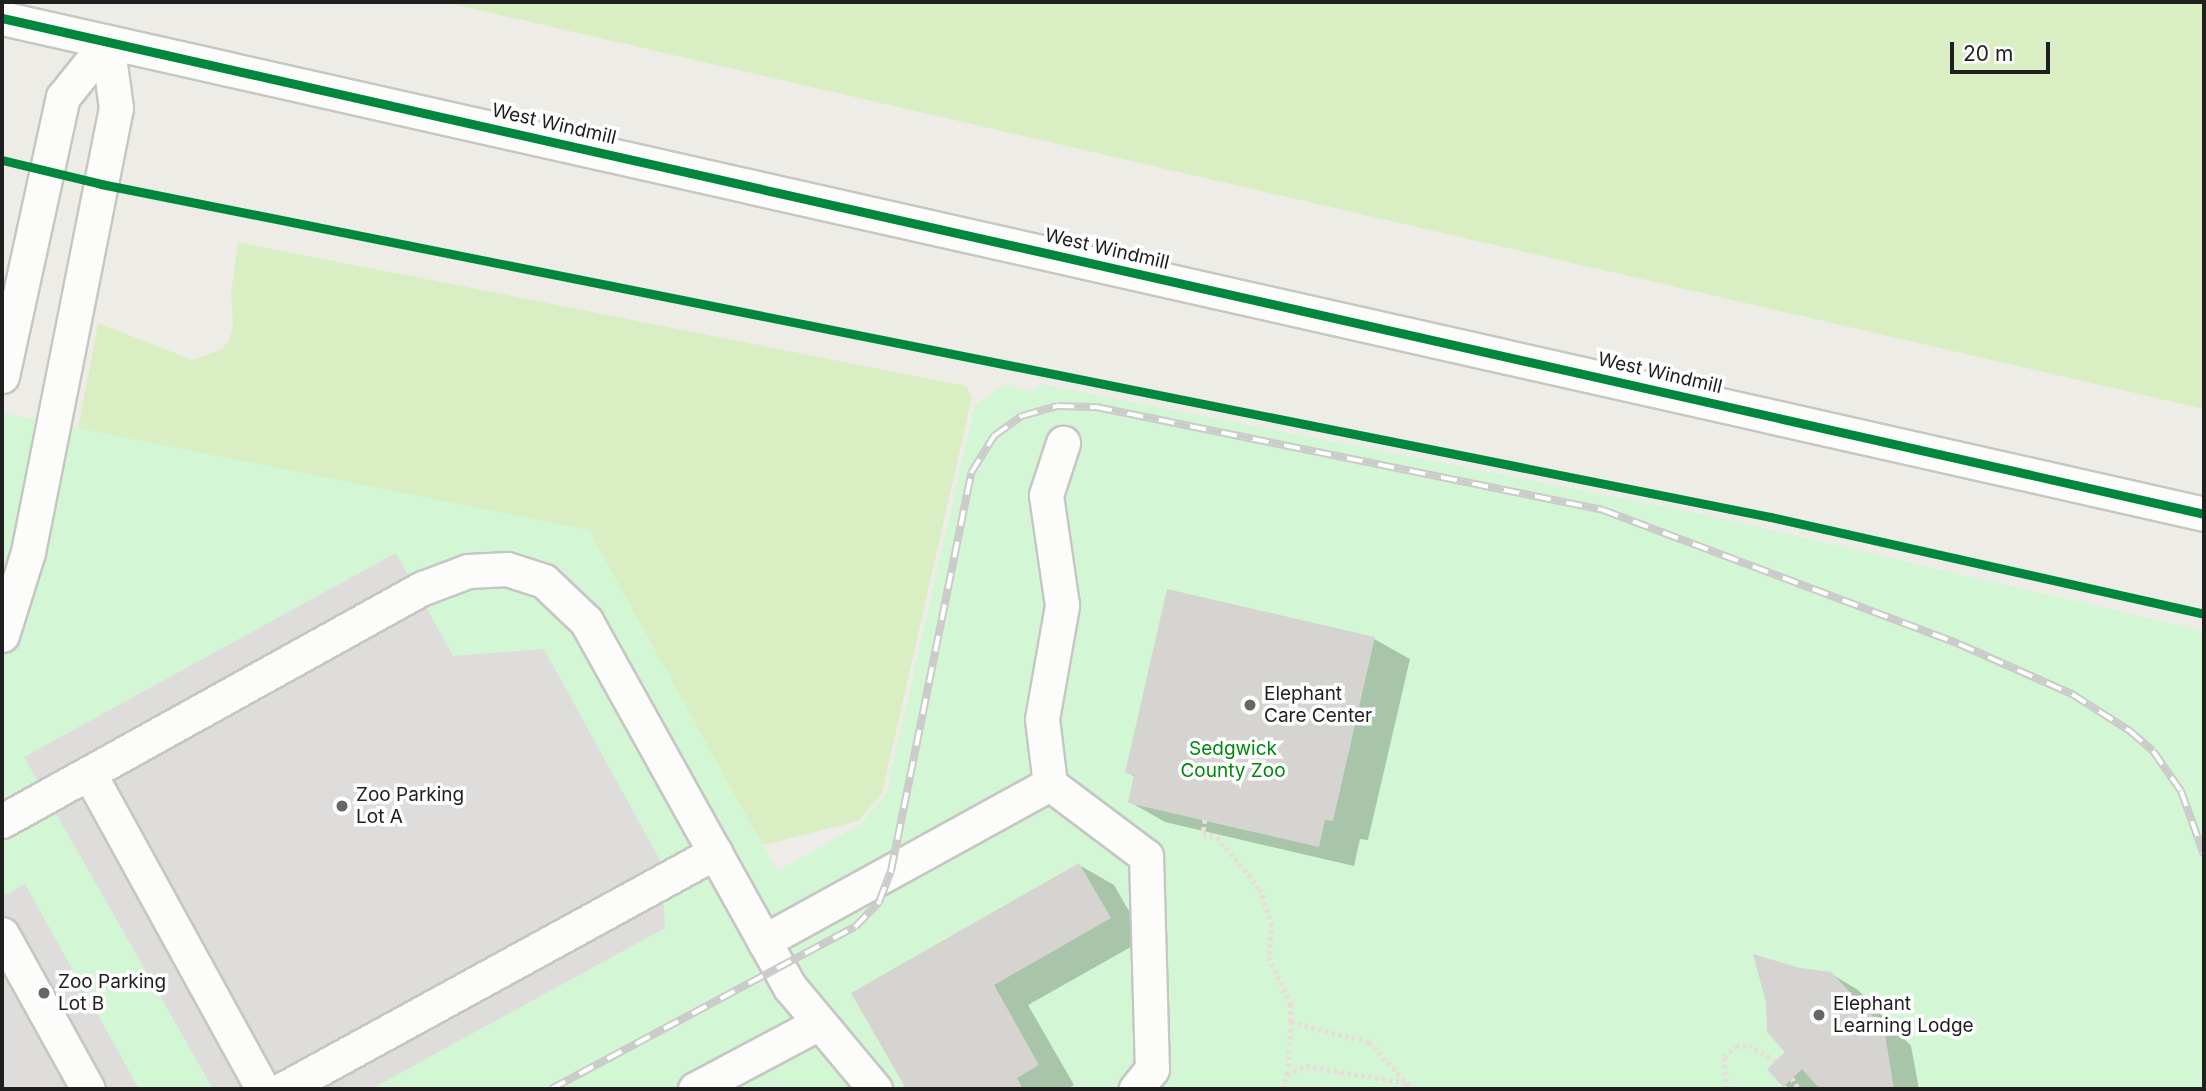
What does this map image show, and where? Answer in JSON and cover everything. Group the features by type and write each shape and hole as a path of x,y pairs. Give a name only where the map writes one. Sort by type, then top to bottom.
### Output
{"street":[{"name":"West Windmill","path":"2,18 2204,514"},
{"path":"2,376 64,97 107,42"},
{"path":"2,635 29,551 116,108 107,42"},
{"path":"1063,443 1046,495 1062,605 1042,719 1050,784 1146,856 1152,1069 1136,1089"},
{"path":"2,821 423,589 468,571 507,569 544,581 586,621 764,941 817,1024 866,1073 875,1089"},
{"path":"89,773 263,1089"},
{"path":"764,941 1050,784"},
{"path":"284,1089 715,852"},
{"path":"2,934 88,1089"},
{"path":"695,1089 817,1024"}],"path":[{"path":"1205,820 1203,834 1217,837 1260,889 1272,923 1269,957 1291,1004 1287,1074 1283,1089"},
{"path":"1291,1022 1369,1042 1412,1089"},
{"path":"1726,1089 1724,1057 1736,1046 1749,1045 1776,1061"},
{"path":"1287,1074 1306,1066 1407,1083"},
{"path":"1792,1079 1799,1089"}],"green space":[{"path":"444,2 2204,2 2204,409"},
{"path":"238,242 966,386 972,397 882,793 858,821 747,849 75,445 98,323 193,360 221,350 230,339 233,323 231,294"},
{"name":"Sedgwick County Zoo","path":"1040,384 1702,514 2204,631 2204,1089 2,1089 2,413 589,530 777,871 860,825 886,795 975,405 1005,385 1033,392"}],"shaded area":[{"name":"Zoo Parking Lot A","path":"396,553 453,656 544,649 661,862 665,928 371,1089 213,1089 24,757"},
{"name":"Zoo Parking Lot B","path":"25,884 139,1089 2,1089 2,897"}],"building":[{"name":"Elephant Care Center","path":"1167,589 1375,637 1333,821 1325,820 1319,847 1128,803 1134,775 1125,773"},
{"path":"1079,863 1111,918 994,985 1039,1065 1017,1078 1023,1089 906,1089 851,993"},
{"name":"Elephant Learning Lodge","path":"1753,954 1800,968 1831,972 1884,1028 1894,1089 1820,1089 1802,1069 1783,1087 1767,1069 1785,1052 1767,1032 1766,1002"}],"railway":[{"path":"551,1089 855,927 879,902 891,871 971,473 994,436 1022,416 1058,406 1096,407 1603,510 1959,644 2072,694 2130,731 2153,751 2181,791 2204,855"}],"cycle path":[{"path":"2,18 2204,514"},
{"path":"2,160 101,184 1771,517 2204,614"}],"place":[{"name":"Elephant Care Center","path":"1250,705"},
{"name":"Zoo Parking Lot A","path":"342,806"},
{"name":"Zoo Parking Lot B","path":"44,993"},
{"name":"Elephant Learning Lodge","path":"1819,1015"}]}
